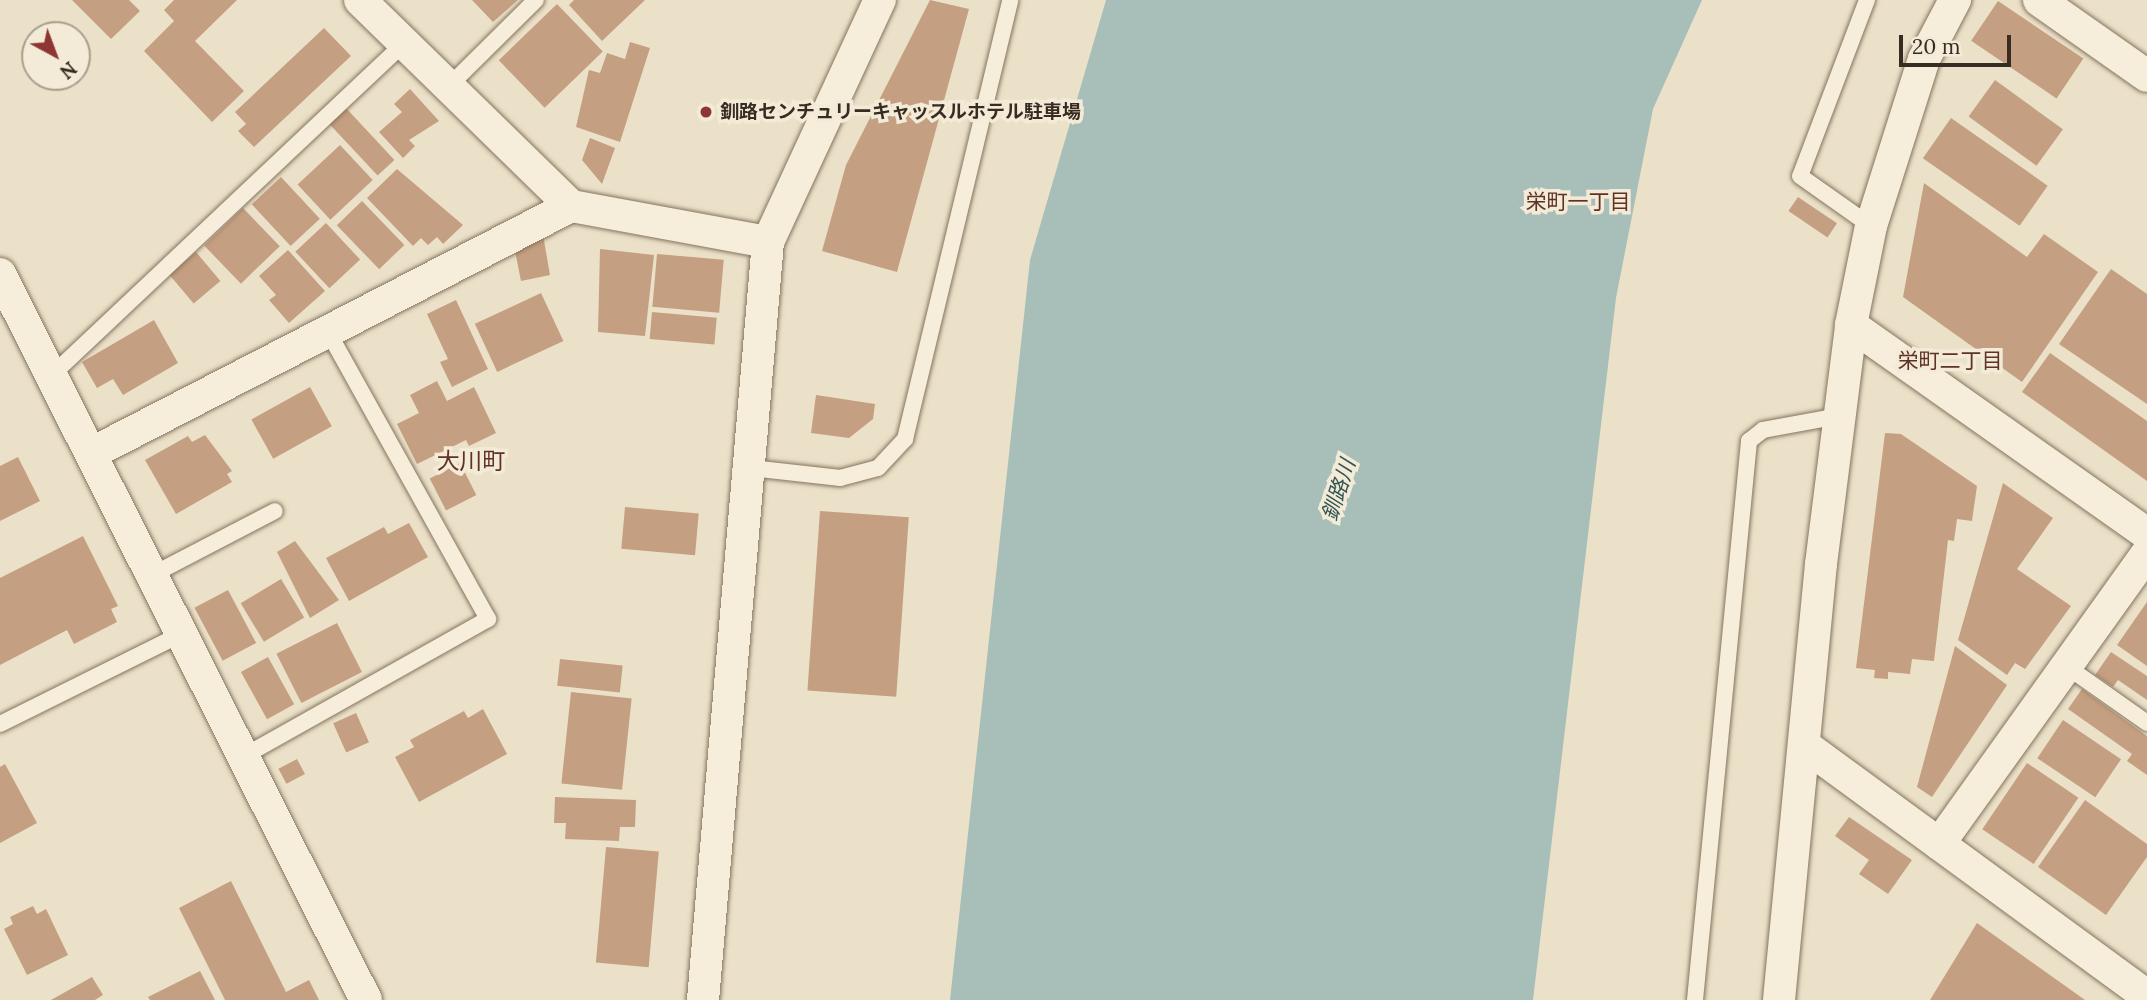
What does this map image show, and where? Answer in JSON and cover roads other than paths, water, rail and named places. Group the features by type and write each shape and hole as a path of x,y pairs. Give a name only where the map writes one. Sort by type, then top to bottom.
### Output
{"street":[{"path":"360,0 571,205 768,242"},
{"path":"703,1000 751,468 768,242 880,0"},
{"path":"1779,1000 1839,416 1851,325 1871,226 1924,59 1955,0"},
{"path":"2039,0 2147,76"},
{"path":"94,452 326,328 571,205"},
{"path":"0,274 94,452 366,1000"},
{"path":"1851,325 2147,534"},
{"path":"1939,844 2147,553"},
{"path":"1804,745 2147,996"}],"lane":[{"path":"449,86 536,0"},
{"path":"751,468 840,478 878,468 905,439 1010,0"},
{"path":"1867,0 1800,176 1871,226"},
{"path":"52,374 404,43"},
{"path":"244,756 488,619 326,328"},
{"path":"1695,1000 1749,441 1763,430 1839,416"},
{"path":"154,574 275,510"},
{"path":"0,724 183,633"},
{"path":"2066,666 2147,723"}],"water":[{"name":"釧路川","path":"1106,0 1702,0 1653,109 1616,298 1533,1000 950,1000 1030,260"}],"place":[{"name":"釧路センチュリーキャッスルホテル駐車場","path":"706,112"}],"district":[{"name":"栄町一丁目","path":"1578,202"},
{"name":"栄町二丁目","path":"1950,361"},
{"name":"大川町","path":"471,461"}]}
